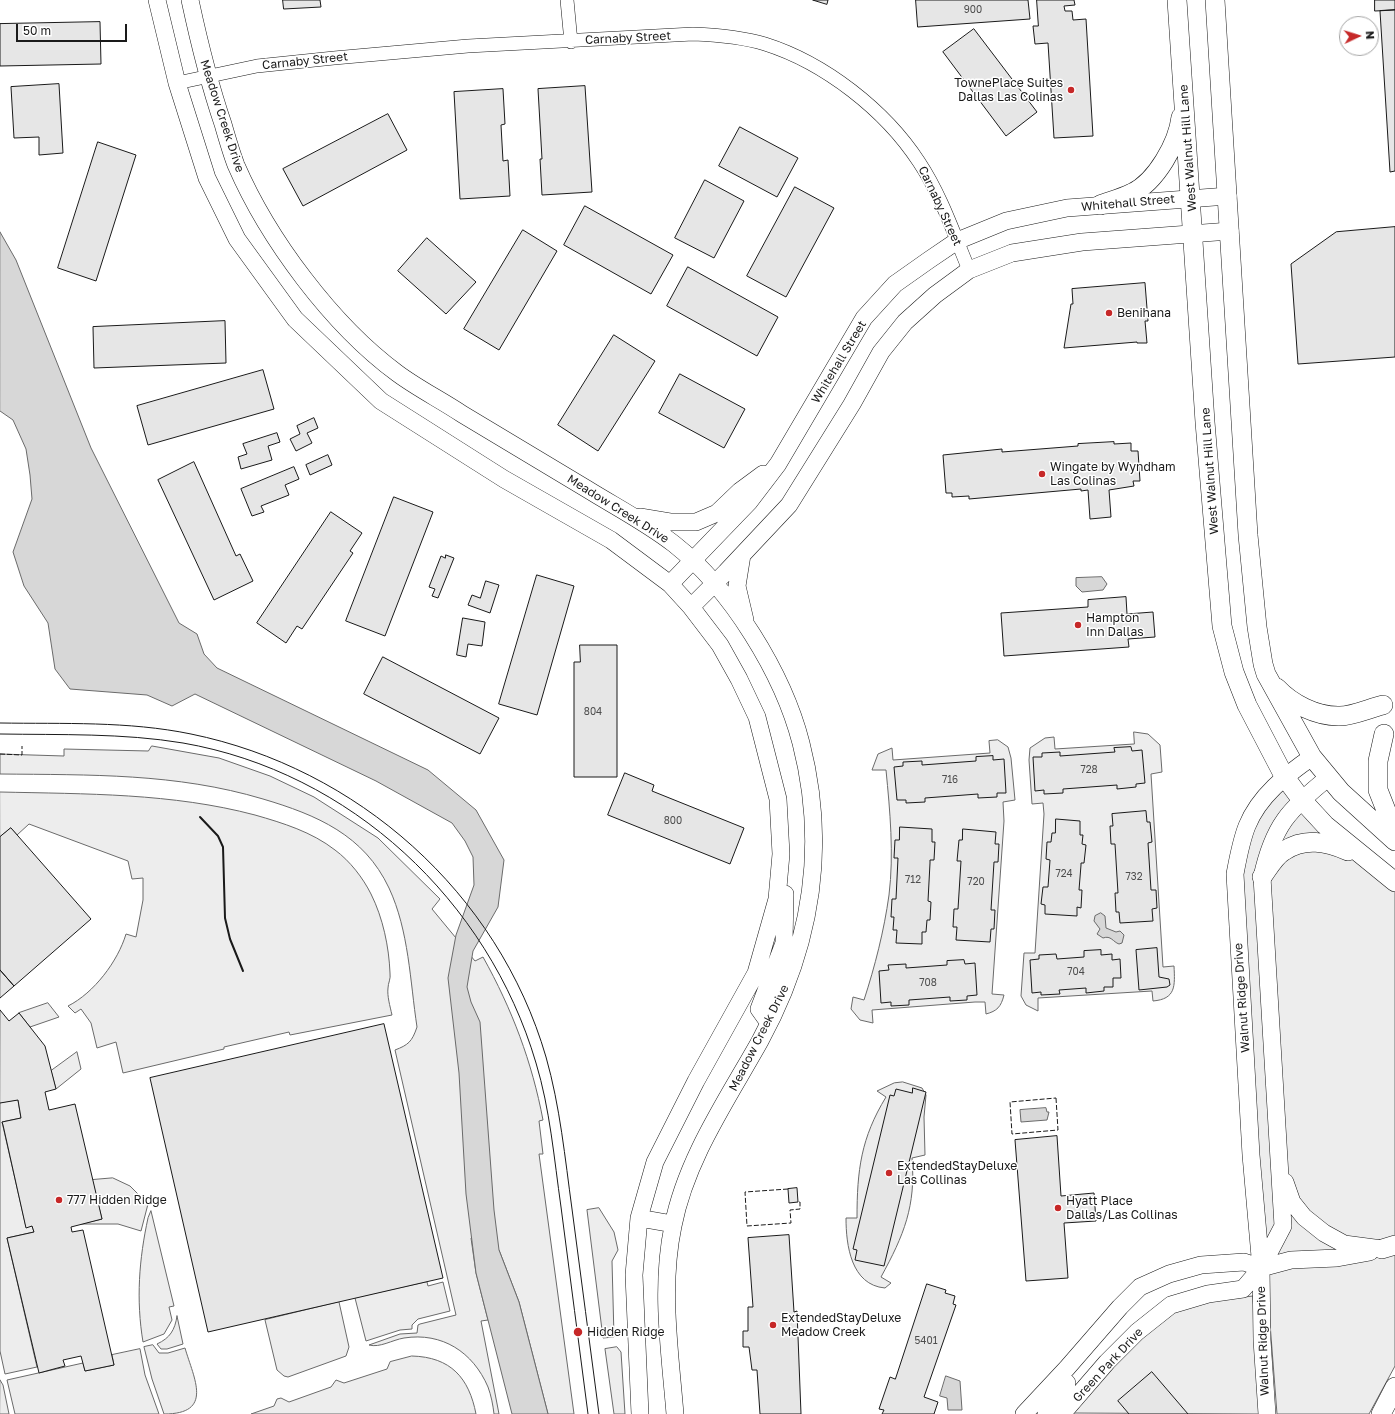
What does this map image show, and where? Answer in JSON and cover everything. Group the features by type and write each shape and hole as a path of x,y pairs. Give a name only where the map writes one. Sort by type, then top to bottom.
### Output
{"main road":[{"name":"West Walnut Hill Lane","path":"1177,0 1192,198 1205,422 1222,626 1234,672 1247,705 1284,776 1301,799 1325,825 1395,882"},
{"path":"1215,0 1248,535 1258,635 1263,664 1312,758 1341,792 1395,841"},
{"path":"1100,205 1133,193 1145,185 1154,175 1170,151 1181,122 1184,92"},
{"path":"1270,680 1284,695 1300,706 1319,713 1339,717 1383,705"},
{"path":"1384,734 1378,761 1378,790 1395,833"},
{"path":"1262,877 1283,851 1302,842 1328,843 1368,860"},
{"path":"1381,1414 1395,1388"}],"street":[{"path":"157,0 177,84 207,178 237,239 295,319 381,401 504,479 611,540 670,584 691,607 720,645 739,679 756,717 768,756 778,799 785,904 784,943 759,1010 769,1023"},
{"name":"Meadow Creek Drive","path":"190,0 207,76 236,164 266,222 310,286 357,338 397,373 630,515 674,545 692,561 714,585 747,626 785,695 801,743 811,794 814,845 812,887 806,924 789,979 769,1023 691,1167 673,1224 665,1282 675,1414"},
{"path":"567,0 571,42"},
{"name":"Carnaby Street","path":"177,84 207,76 257,66 468,46 571,42 693,34 729,36 766,44 818,67 882,116 919,162 942,206 969,270"},
{"name":"Whitehall Street","path":"670,584 749,502 778,464 864,318 895,284 957,241 1006,221 1067,208 1228,196"},
{"path":"691,607 714,585 789,505 852,404 881,352 905,322 935,295 969,270 1012,253 1082,242 1230,231"},
{"path":"630,515 670,522 696,522 717,513 740,491 778,464"},
{"path":"742,555 737,586 747,626"},
{"name":"Walnut Ridge Drive","path":"1267,1414 1262,1340 1261,1268 1251,1155 1235,874 1248,824 1257,807 1284,776 1312,758"},
{"name":"Walnut Ridge Drive","path":"1261,1268 1283,1226 1262,877 1267,852 1273,837 1283,820 1301,799 1329,777"},
{"path":"640,1414 634,1275 639,1218 655,1162 696,1081 756,973 777,899 781,854"},
{"path":"1280,1166 1292,1202 1304,1217 1324,1233 1344,1244 1389,1247"},
{"path":"639,1218 673,1224"},
{"path":"1261,1268 1291,1260 1337,1258 1389,1247"},
{"name":"Green Park Drive","path":"1024,1414 1120,1307 1140,1287 1169,1274 1201,1265 1244,1262 1261,1268 1244,1289 1208,1294 1171,1305 1137,1332 1117,1352 1062,1414"},
{"name":"Green Park Drive","path":"1046,1414 1055,1397 1080,1369 1097,1334"}],"shaded area":[{"path":"0,232 16,260 91,448 179,623 197,634 204,654 217,668 428,770 476,810 504,860 498,907 473,951 467,987 471,1002 480,1022 494,1210 499,1250 519,1302 548,1414 512,1414 476,1273 466,1194 459,1073 448,978 456,935 474,885 473,857 465,841 452,823 376,781 195,694 172,706 147,695 70,689 55,669 48,623 24,586 13,552 32,499 26,449 13,420 0,411"},
{"path":"1102,577 1107,584 1103,590 1082,592 1076,586 1076,578"},
{"path":"1134,732 1148,734 1160,745 1162,772 1151,774 1163,967 1174,966 1174,985 1170,994 1166,998 1153,1001 1152,991 1038,998 1038,1011 1026,1005 1021,996 1024,953 1035,953 1044,814 1043,803 1032,804 1029,760 1030,748 1045,738 1054,737 1055,749 1134,744"},
{"path":"998,740 1008,747 1011,758 1015,800 1003,802 1004,821 992,994 1004,995 1001,1003 996,1010 986,1014 985,1002 975,1002 872,1010 873,1023 860,1020 851,1009 853,997 864,1000 882,935 889,895 891,832 889,801 886,770 872,770 878,754 892,748 893,760 990,753 989,741"},
{"path":"152,746 219,758 270,776 314,797 378,838 440,899 432,909 475,961 483,957 503,996 520,1036 533,1077 543,1120 539,1121 543,1154 539,1154 574,1414 548,1414 519,1302 499,1250 471,1238 476,1273 488,1320 481,1321 499,1414 494,1414 489,1390 482,1375 474,1364 455,1347 431,1338 418,1337 404,1338 382,1345 369,1345 400,1334 417,1333 418,1325 420,1324 456,1315 395,1050 409,1042 417,1027 405,939 396,904 389,888 379,870 366,854 337,830 302,812 263,799 198,784 100,775 0,774 0,754 64,756 64,749 148,751"},
{"path":"1284,782 1395,884 1395,1366 1369,1414 1277,1414 1236,883 1253,824"},
{"path":"0,792 97,794 192,802 255,815 287,825 317,838 341,854 356,870 375,903 385,933 390,975 388,994 392,1015 290,1035 289,1032 123,1073 116,1042 97,1048 91,1023 81,1009 75,1013 68,1006 96,985 117,955 126,934 136,937 143,900 143,878 132,879 128,861 29,824 17,835 11,828 0,837"},
{"path":"1101,913 1105,916 1106,928 1116,932 1120,931 1124,935 1122,943 1119,944 1108,937 1103,938 1097,934 1100,929 1094,921 1095,916"},
{"path":"48,1003 59,1017 30,1027 19,1013"},
{"path":"77,1052 81,1069 56,1089 51,1071"},
{"name":"ExtendedStayDeluxe Las Collinas","path":"903,1082 922,1088 926,1095 924,1117 925,1155 912,1158 913,1175 910,1206 902,1234 881,1277 891,1283 885,1288 874,1285 865,1280 858,1272 849,1251 846,1218 857,1218 858,1185 862,1155 871,1126 886,1097 877,1091 894,1083"},
{"path":"18,1100 21,1118 2,1122 26,1227 32,1226 34,1232 7,1238 37,1367 5,1374 0,1351 0,1103"},
{"path":"1046,1108 1047,1112 1049,1112 1047,1120 1021,1122 1020,1110"},
{"path":"113,1178 130,1186 148,1204 141,1231 118,1224 81,1224 102,1219 92,1180"},
{"path":"599,1208 614,1232 618,1250 612,1261 614,1337 603,1338 587,1210"},
{"path":"151,1211 174,1306 169,1307 172,1320 164,1334 143,1342 139,1295 142,1249 148,1218"},
{"path":"427,1282 428,1286 443,1282 450,1311 418,1319 412,1325 412,1329 400,1330 366,1341 355,1298"},
{"path":"1253,1296 1260,1414 1074,1413 1134,1343 1147,1330 1161,1320 1175,1311 1192,1305"},
{"path":"339,1302 349,1347 346,1356 288,1377 284,1376 277,1370 265,1320"},
{"path":"177,1316 183,1344 167,1349 161,1349 157,1344 169,1336 175,1325"},
{"path":"153,1345 159,1353 168,1353 185,1348 193,1371 197,1393 195,1401 190,1408 180,1412 164,1414 152,1379 144,1347"},
{"path":"617,1347 621,1352 625,1414 614,1414 605,1349"},
{"path":"140,1349 145,1375 159,1414 15,1414 7,1380 83,1363 85,1371 114,1365 112,1355"},
{"path":"412,1356 426,1357 437,1360 448,1365 456,1372 469,1390 476,1414 251,1414 274,1406 277,1399 281,1398 289,1402 331,1387 336,1380 344,1383 387,1369 390,1362"},
{"path":"946,1376 960,1381 962,1410 948,1410 947,1398 940,1396"},
{"path":"0,1380 3,1385 9,1414 0,1414"}],"building":[{"path":"283,0 320,0 321,7 284,9"},
{"path":"813,0 828,0 827,4"},
{"path":"916,0 1028,0 1030,19 918,27"},
{"name":"TownePlace Suites Dallas Las Colinas","path":"1037,0 1074,0 1075,5 1064,6 1065,11 1072,11 1073,20 1086,19 1093,136 1054,138 1048,43 1035,44 1033,26 1038,26"},
{"path":"1375,0 1395,0 1395,10 1375,11"},
{"path":"1395,10 1395,171 1390,172 1380,11"},
{"path":"100,22 101,64 0,66 0,24"},
{"name":"TownePlace Suites Dallas Las Colinas","path":"974,29 1037,112 1006,136 943,52"},
{"path":"59,84 63,153 39,155 39,137 14,138 11,87"},
{"path":"585,86 592,192 542,195 540,159 542,159 538,89"},
{"path":"503,89 505,124 501,125 503,161 508,160 510,196 460,199 454,92"},
{"path":"388,114 407,150 303,206 283,169"},
{"path":"740,127 798,158 777,197 719,166"},
{"path":"98,142 136,155 96,281 58,268"},
{"path":"705,180 744,201 714,258 675,238"},
{"path":"795,187 834,208 786,297 747,276"},
{"path":"585,206 673,255 651,294 564,245"},
{"path":"1395,227 1395,357 1298,364 1291,264 1336,232"},
{"path":"523,230 557,251 499,350 464,329"},
{"path":"427,238 476,282 446,314 398,271"},
{"path":"688,267 778,317 757,356 667,306"},
{"name":"Benihana","path":"1145,283 1148,321 1145,321 1147,343 1137,342 1064,348 1071,304 1073,304 1072,289"},
{"path":"225,321 226,363 94,368 93,327"},
{"path":"614,335 655,361 598,451 558,425"},
{"path":"263,370 274,409 148,445 137,406"},
{"path":"680,374 745,409 724,448 659,413"},
{"path":"314,418 318,428 307,433 312,443 296,451 290,439 300,434 297,426"},
{"path":"277,433 280,442 268,446 272,460 241,469 238,457 247,454 243,444"},
{"name":"Wingate by Wyndham Las Colinas","path":"1114,442 1114,444 1131,443 1131,451 1138,451 1140,481 1133,481 1134,486 1109,490 1111,517 1090,519 1088,490 1081,491 1081,489 969,499 969,496 952,497 952,493 946,493 943,455 1002,449 1002,452 1078,446 1078,444"},
{"path":"328,455 332,465 310,475 306,465"},
{"path":"194,462 236,556 240,554 253,581 214,600 158,480"},
{"path":"294,467 299,479 285,485 289,495 261,506 264,512 252,516 241,489"},
{"path":"394,497 433,512 385,636 346,621"},
{"path":"331,512 362,533 350,551 353,553 302,629 297,626 286,643 257,623"},
{"path":"446,555 454,558 438,598 432,596 435,589 429,587 441,556 445,558"},
{"path":"537,575 574,586 537,715 499,704"},
{"path":"486,581 499,585 490,613 468,605 472,595 480,598"},
{"name":"Hampton Inn Dallas","path":"1126,597 1127,614 1153,612 1155,637 1128,639 1129,647 1004,656 1001,613 1088,607 1088,600"},
{"path":"463,618 485,622 482,646 468,644 466,657 457,655"},
{"path":"580,645 617,645 617,777 574,777 574,662 580,662"},
{"path":"383,657 499,718 480,754 364,694"},
{"path":"1131,747 1132,751 1142,750 1145,783 1136,784 1136,787 1117,789 1117,785 1063,789 1063,793 1044,794 1044,790 1035,791 1033,757 1042,757 1042,753 1060,752 1060,756 1115,752 1114,748"},
{"path":"993,756 993,760 1004,759 1006,793 997,793 997,797 978,798 978,794 925,798 925,802 906,803 906,800 897,800 894,767 903,766 903,762 922,761 922,765 976,761 976,757"},
{"path":"625,773 654,785 652,791 744,828 730,864 608,815"},
{"path":"1146,811 1147,822 1150,822 1152,842 1148,843 1151,890 1156,890 1157,908 1152,909 1153,921 1120,923 1119,912 1116,912 1115,893 1118,893 1115,844 1111,844 1110,826 1113,826 1112,814"},
{"path":"1056,819 1080,821 1080,835 1083,835 1082,844 1086,845 1084,863 1081,863 1079,890 1082,890 1081,908 1077,907 1077,916 1045,914 1045,905 1041,904 1043,887 1048,887 1050,860 1046,859 1047,842 1051,842 1052,833 1055,833"},
{"path":"900,827 932,829 932,842 935,842 934,860 930,860 928,901 931,902 930,920 927,920 926,932 922,932 922,944 896,943 897,930 893,930 894,917 891,917 892,899 896,899 898,858 894,858 895,840 899,840"},
{"path":"11,828 91,919 14,986 0,970 0,837"},
{"path":"963,829 996,832 995,844 999,844 998,862 994,862 991,910 995,910 994,929 991,929 990,942 956,940 957,927 953,927 954,909 958,909 961,861 957,861 959,840 962,840"},
{"path":"1157,948 1159,977 1169,979 1170,985 1167,987 1139,990 1136,950"},
{"path":"1101,950 1101,955 1112,954 1112,960 1120,959 1121,978 1113,978 1113,987 1104,987 1104,991 1086,993 1086,988 1059,990 1060,994 1041,995 1041,992 1032,993 1030,960 1039,959 1039,955 1056,954 1057,959 1084,957 1084,951"},
{"path":"964,960 965,964 975,963 977,995 967,996 967,1000 950,1001 950,997 909,1000 909,1005 891,1006 891,1002 881,1003 879,971 889,970 888,965 906,964 906,968 947,965 947,961"},
{"path":"0,970 14,986 0,998"},
{"name":"777 Hidden Ridge","path":"0,1010 9,1021 19,1013 45,1046 56,1089 45,1092 49,1110 75,1104 102,1219 71,1227 72,1232 83,1230 114,1365 85,1371 81,1356 63,1360 65,1366 39,1373 7,1238 34,1232 32,1226 26,1228 2,1122 21,1118 18,1100 0,1103"},
{"path":"384,1024 443,1278 208,1332 150,1078"},
{"name":"ExtendedStayDeluxe Las Collinas","path":"913,1088 926,1092 884,1266 855,1260 857,1250 853,1249 890,1095 894,1096 896,1089 912,1093"},
{"name":"Hyatt Place Dallas/Las Collinas","path":"1057,1136 1061,1196 1094,1193 1096,1221 1064,1223 1068,1278 1026,1281 1015,1140"},
{"path":"797,1188 798,1202 789,1203 788,1189"},
{"name":"ExtendedStayDeluxe Meadow Creek","path":"789,1235 794,1312 797,1311 801,1414 760,1414 757,1370 752,1370 749,1347 743,1347 743,1331 748,1331 748,1307 753,1307 748,1238"},
{"path":"927,1284 946,1290 945,1293 955,1296 953,1304 956,1305 924,1397 938,1402 934,1414 882,1414 884,1410 879,1409 890,1377 895,1379"},
{"path":"1152,1372 1188,1414 1129,1414 1118,1401"}],"tram line":[{"path":"0,723 96,724 143,727 191,734 252,751 310,776 364,808 413,846 456,891 494,942 524,997 546,1057 562,1132 599,1414"},
{"path":"0,734 92,735 160,740 183,743 244,758 302,782 355,814 404,853 447,898 484,948 514,1004 541,1080 554,1152 588,1414"}],"fence":[{"path":"0,754 22,755 22,746"},
{"path":"1056,1098 1058,1130 1012,1134 1010,1102 1056,1098"},
{"path":"788,1189 745,1192 747,1226 791,1223 790,1210 800,1209 800,1202 798,1202"}],"wall":[{"path":"200,817 218,836 223,847 225,918 230,939 243,971"}],"place":[{"name":"TownePlace Suites Dallas Las Colinas","path":"1071,90"},
{"name":"Benihana","path":"1109,313"},
{"name":"Wingate by Wyndham Las Colinas","path":"1042,474"},
{"name":"Hampton Inn Dallas","path":"1078,625"},
{"name":"ExtendedStayDeluxe Las Collinas","path":"889,1173"},
{"name":"777 Hidden Ridge","path":"59,1200"},
{"name":"Hyatt Place Dallas/Las Collinas","path":"1058,1208"},
{"name":"ExtendedStayDeluxe Meadow Creek","path":"773,1325"},
{"name":"Hidden Ridge","path":"578,1332"}]}
